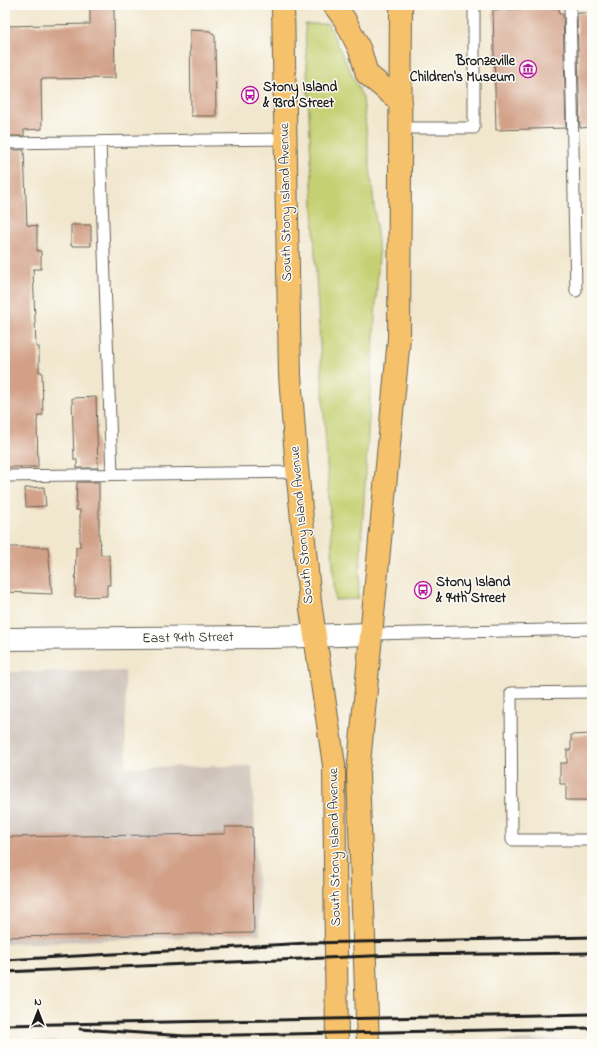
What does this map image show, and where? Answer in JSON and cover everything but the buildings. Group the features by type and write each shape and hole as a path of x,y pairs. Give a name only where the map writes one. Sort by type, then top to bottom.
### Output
{"highway":[{"name":"South Stony Island Avenue","path":"283,5 290,367 297,472 314,635 334,765 337,1044"},
{"path":"334,5 345,20 360,50 368,74 401,102"},
{"name":"South Stony Island Avenue","path":"368,1044 358,774 399,338 401,102 400,5"}],"street":[{"name":"East 94th Street","path":"5,639 372,634"}],"lane":[{"path":"400,128 474,128 474,5"},
{"path":"570,5 576,291"},
{"path":"5,143 285,139"},
{"path":"100,142 112,474"},
{"path":"5,476 297,472"},
{"path":"372,634 592,629"},
{"path":"592,692 511,693 512,840 592,840"}],"shaded area":[{"path":"125,671 126,767 252,766 260,934 5,944 5,672"},
{"path":"592,1039 592,1044 386,1044 386,1043"}],"green space":[{"path":"305,24 328,24 363,98 379,253 358,599 335,600 316,276"},
{"path":"5,1040 100,1044 5,1044"}],"railway":[{"path":"5,960 308,943 592,937"},
{"path":"5,972 394,955 592,953"},
{"path":"5,1025 592,1014"},
{"path":"80,1029 185,1036 592,1028"}],"place":[{"name":"Bronzeville Children's Museum","path":"528,69"},
{"name":"Stony Island & 93rd Street","path":"250,95"},
{"name":"Stony Island & 94th Street","path":"423,590"}]}
